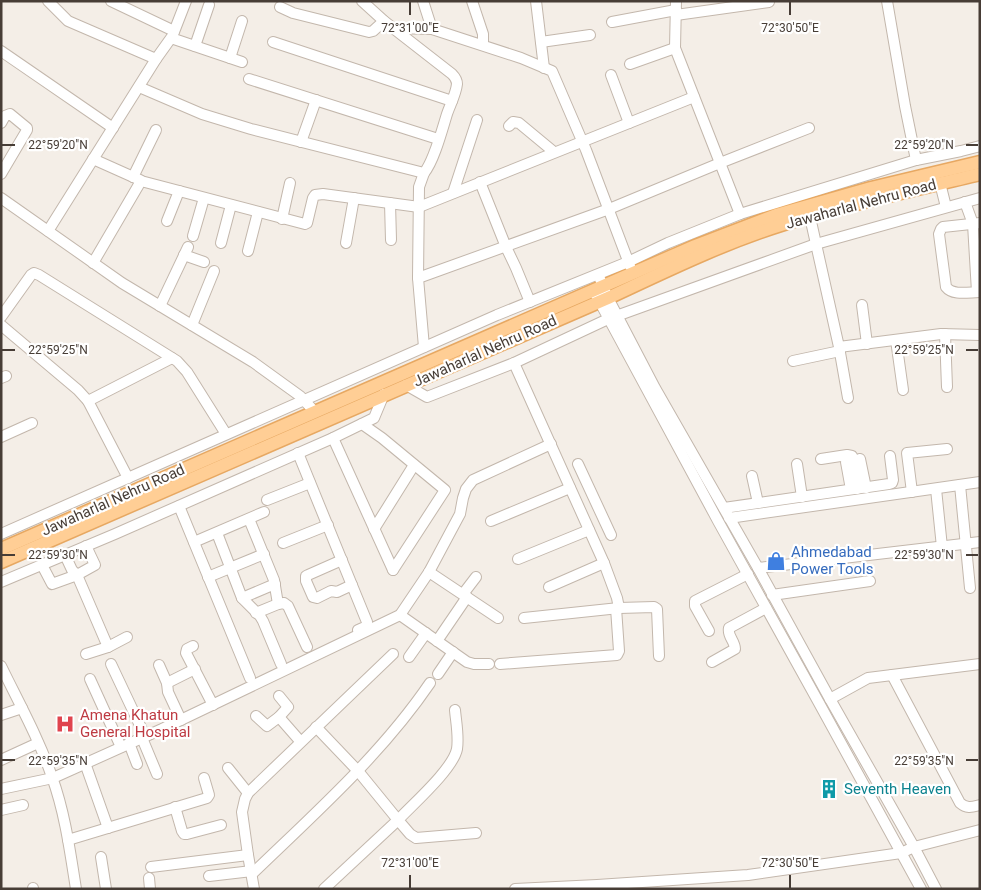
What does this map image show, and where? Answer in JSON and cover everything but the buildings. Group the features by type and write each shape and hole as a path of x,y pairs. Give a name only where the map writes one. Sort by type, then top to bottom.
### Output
{"main road":[{"name":"Jawaharlal Nehru Road","path":"1,562 406,385 599,288 631,268 776,215 871,188 980,162"},
{"name":"Jawaharlal Nehru Road","path":"1,549 599,288 699,255 783,224 980,174"}],"street":[{"path":"48,1 68,20 156,59"},
{"path":"57,11 63,1"},
{"path":"111,1 195,46 242,62"},
{"path":"48,231 173,34 186,1"},
{"path":"362,1 384,21 454,76 456,84 452,101 420,187 418,278 424,347"},
{"path":"423,1 432,28"},
{"path":"472,1 482,34 483,45"},
{"path":"536,1 544,68"},
{"path":"887,1 916,160"},
{"path":"612,22 676,9 769,2"},
{"path":"195,46 209,5"},
{"path":"280,7 293,13 369,32 373,31 384,21"},
{"path":"676,9 675,48 740,214"},
{"path":"230,58 242,21"},
{"path":"394,28 432,28 521,58 552,71 582,141 631,268 668,243 740,214 916,160 980,146"},
{"path":"541,42 590,35"},
{"path":"273,42 452,101"},
{"path":"630,64 675,48"},
{"path":"1,51 113,128"},
{"path":"611,75 629,123"},
{"path":"249,79 438,139"},
{"path":"138,87 202,114 251,129 424,173"},
{"path":"93,159 137,179 305,224 307,223 315,195 323,194 420,206 694,97"},
{"path":"301,142 316,100"},
{"path":"1,109 3,113 1,116"},
{"path":"1,123 5,116 10,114 26,126 27,130 1,174"},
{"path":"453,193 477,120"},
{"path":"509,126 513,122 519,123 554,152"},
{"path":"418,278 608,209 809,128"},
{"path":"93,263 137,179 156,130"},
{"path":"480,182 530,302"},
{"path":"282,219 290,183"},
{"path":"940,184 946,207"},
{"path":"167,221 179,191"},
{"path":"1,198 122,283 253,362 300,396 315,412"},
{"path":"193,236 204,198"},
{"path":"346,244 354,198"},
{"path":"406,385 427,397 514,362 613,318 816,244 980,198"},
{"path":"965,202 976,223 978,292 949,291 946,287 939,234 943,227 976,223"},
{"path":"390,203 391,240"},
{"path":"221,243 231,205"},
{"path":"248,251 258,212"},
{"path":"810,217 848,398"},
{"path":"160,306 186,251 204,262"},
{"path":"192,325 214,271"},
{"path":"1,317 31,275 34,273 38,275 172,358 187,372 226,434"},
{"path":"1,534 530,302 599,288 718,521 921,889"},
{"path":"862,305 867,344"},
{"path":"613,318 758,568 936,889"},
{"path":"1,325 78,390 88,401 128,478"},
{"path":"793,361 867,344 945,334 980,335"},
{"path":"945,334 948,387"},
{"path":"896,340 903,390"},
{"path":"88,401 172,358"},
{"path":"400,615 453,652 474,664 617,655 619,651 617,598 604,564 514,362"},
{"path":"1,582 179,506 362,424 374,418 384,394"},
{"path":"1,437 32,423"},
{"path":"333,438 393,570 445,490 362,424"},
{"path":"1,789 53,778 213,705 400,615 429,572 460,514 466,489 473,480 551,444"},
{"path":"912,492 907,453 946,449"},
{"path":"298,453 367,622 367,625 331,641"},
{"path":"821,459 852,456 858,489"},
{"path":"724,508 889,484 893,480 890,456"},
{"path":"858,489 860,459"},
{"path":"846,462 858,489"},
{"path":"374,529 414,464"},
{"path":"578,464 611,534"},
{"path":"797,464 802,497"},
{"path":"752,476 758,503"},
{"path":"729,518 980,482"},
{"path":"267,500 310,483"},
{"path":"960,485 970,588"},
{"path":"491,521 570,488"},
{"path":"936,489 942,547"},
{"path":"576,502 592,495"},
{"path":"179,506 250,678"},
{"path":"194,542 264,512"},
{"path":"249,519 275,584 278,604"},
{"path":"283,542 328,525"},
{"path":"518,559 589,530"},
{"path":"217,533 242,598 263,621 282,664"},
{"path":"758,568 980,542"},
{"path":"42,565 52,584 77,575 94,566 86,546"},
{"path":"208,577 264,554"},
{"path":"65,555 72,570 77,575 108,646"},
{"path":"342,560 306,576 312,597 317,598 331,591 337,592 352,585"},
{"path":"549,587 604,564"},
{"path":"429,572 498,618"},
{"path":"709,631 695,606 695,602 748,574"},
{"path":"437,641 476,577"},
{"path":"772,595 870,581"},
{"path":"242,598 275,584"},
{"path":"256,612 284,603 288,606 307,647"},
{"path":"524,618 652,606 656,608 659,656"},
{"path":"712,662 735,649 735,645 728,633 729,628 766,608"},
{"path":"409,657 426,633"},
{"path":"86,654 127,637"},
{"path":"193,646 186,651 213,705"},
{"path":"438,674 453,652"},
{"path":"254,889 242,812 248,793 300,741 393,654"},
{"path":"111,664 157,774"},
{"path":"830,699 868,678 980,664"},
{"path":"160,665 167,683 168,692 181,720"},
{"path":"2,669 38,742 53,778 67,830 76,889"},
{"path":"167,683 195,669"},
{"path":"892,675 960,803 964,807 980,805"},
{"path":"90,679 137,764"},
{"path":"209,876 252,873 358,771 415,704 430,683"},
{"path":"256,716 267,726 279,717 288,706 279,696"},
{"path":"1,716 22,708"},
{"path":"324,889 398,820 438,778 454,757 458,743 455,710"},
{"path":"279,717 300,741"},
{"path":"316,727 358,771 410,834 416,838 476,833"},
{"path":"1,760 38,742"},
{"path":"86,763 108,828"},
{"path":"228,768 248,793"},
{"path":"68,840 208,797 204,778"},
{"path":"1,810 23,805"},
{"path":"175,807 184,834 221,825"},
{"path":"515,889 748,875 901,853 980,830"},
{"path":"150,889 150,873 248,855"},
{"path":"101,857 106,889"}],"place":[{"name":"Ahmedabad Power Tools","path":"776,561"},
{"name":"Amena Khatun General Hospital","path":"65,724"},
{"name":"Seventh Heaven","path":"829,789"}]}
